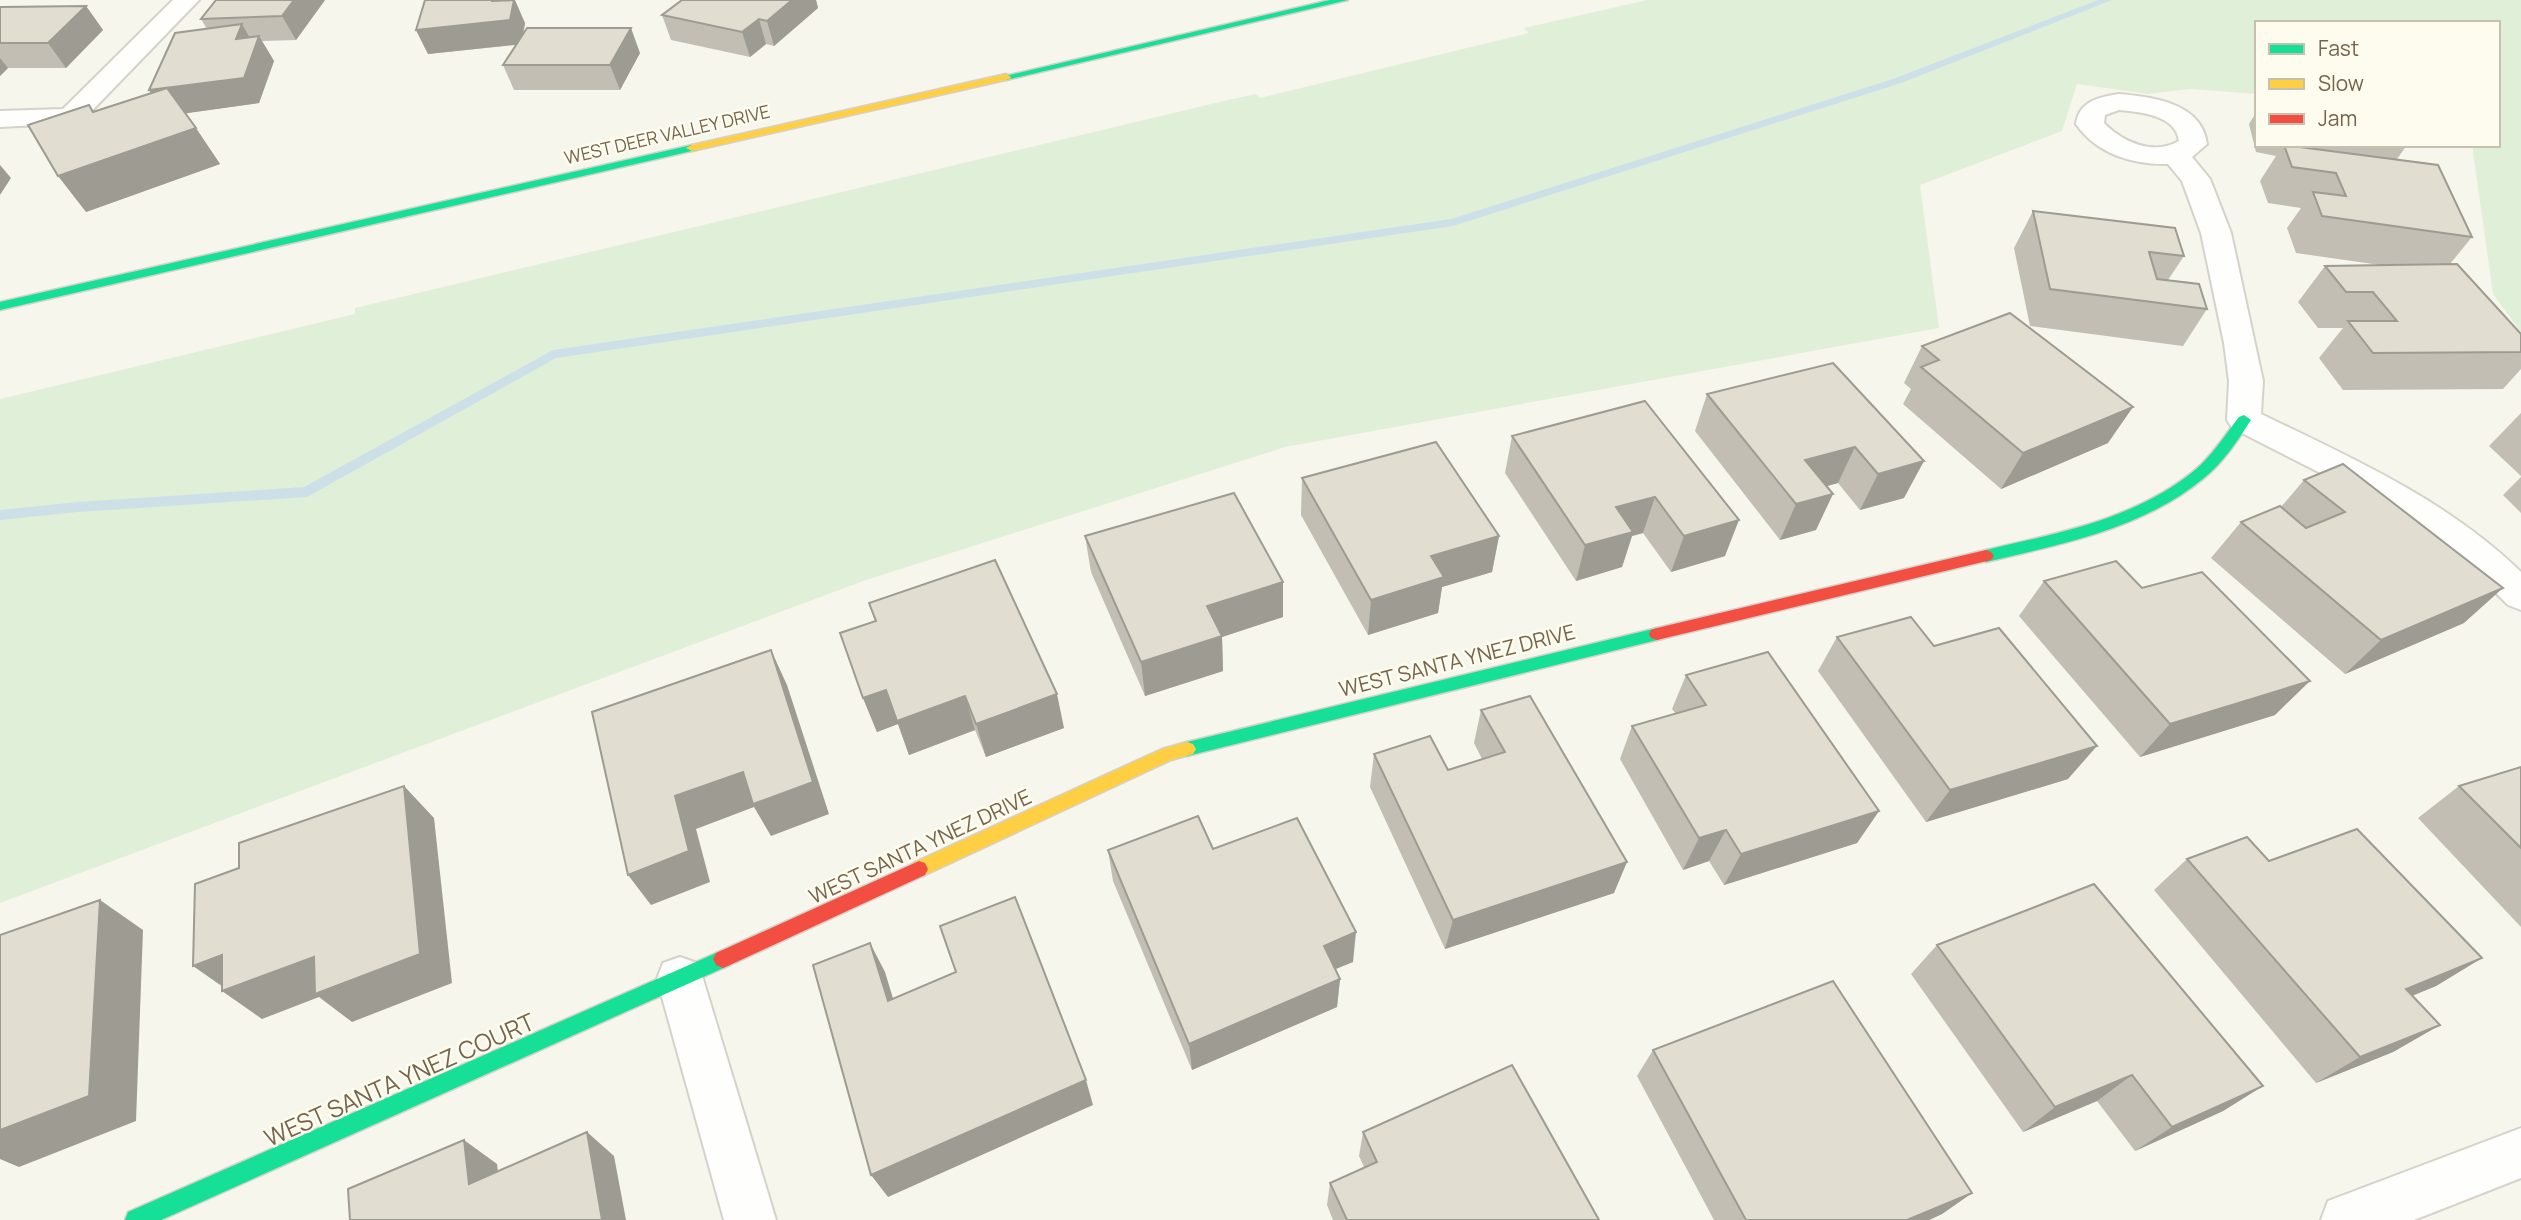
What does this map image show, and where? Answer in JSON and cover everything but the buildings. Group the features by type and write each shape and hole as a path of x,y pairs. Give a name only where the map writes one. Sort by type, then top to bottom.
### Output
{"street":[{"path":"0,119 70,117 187,0"},
{"name":"WEST DEER VALLEY DRIVE","path":"0,306 1343,0"},
{"path":"2175,154 2196,179 2216,233 2246,381 2244,420 2358,476 2442,527 2505,578 2521,595"},
{"name":"WEST SANTA YNEZ DRIVE","path":"681,979 1168,754 1431,687 2047,541 2153,507 2201,473 2244,420"},
{"path":"681,979 750,1220"},
{"name":"WEST SANTA YNEZ COURT","path":"136,1220 681,979"},
{"path":"2347,1220 2521,1153"}],"green space":[{"path":"1647,0 2521,0 2521,332 2493,294 2472,147 2500,147 2500,21 2255,21 2255,94 2190,89 2148,94 2077,84 2062,131 1920,185 1939,328 1285,447 866,580 0,903 0,399 355,314 355,308 1228,100 1256,94 1260,98 1529,33 1524,28"}],"waterway":[{"path":"0,515 78,507 307,492 553,354 1453,222 1897,81 2107,0"}],"traffic: fast":[{"path":"1006,77 1343,0"},
{"path":"0,306 692,148"},
{"path":"1986,556 2099,527 2152,505 2200,474 2244,420"},
{"path":"1187,749 1657,634"},
{"path":"136,1220 723,959"}],"traffic: slow":[{"path":"692,148 1006,77"},
{"path":"919,869 1168,754 1187,749"}],"traffic: jam":[{"path":"1657,634 1986,556"},
{"path":"723,959 919,869"}]}
